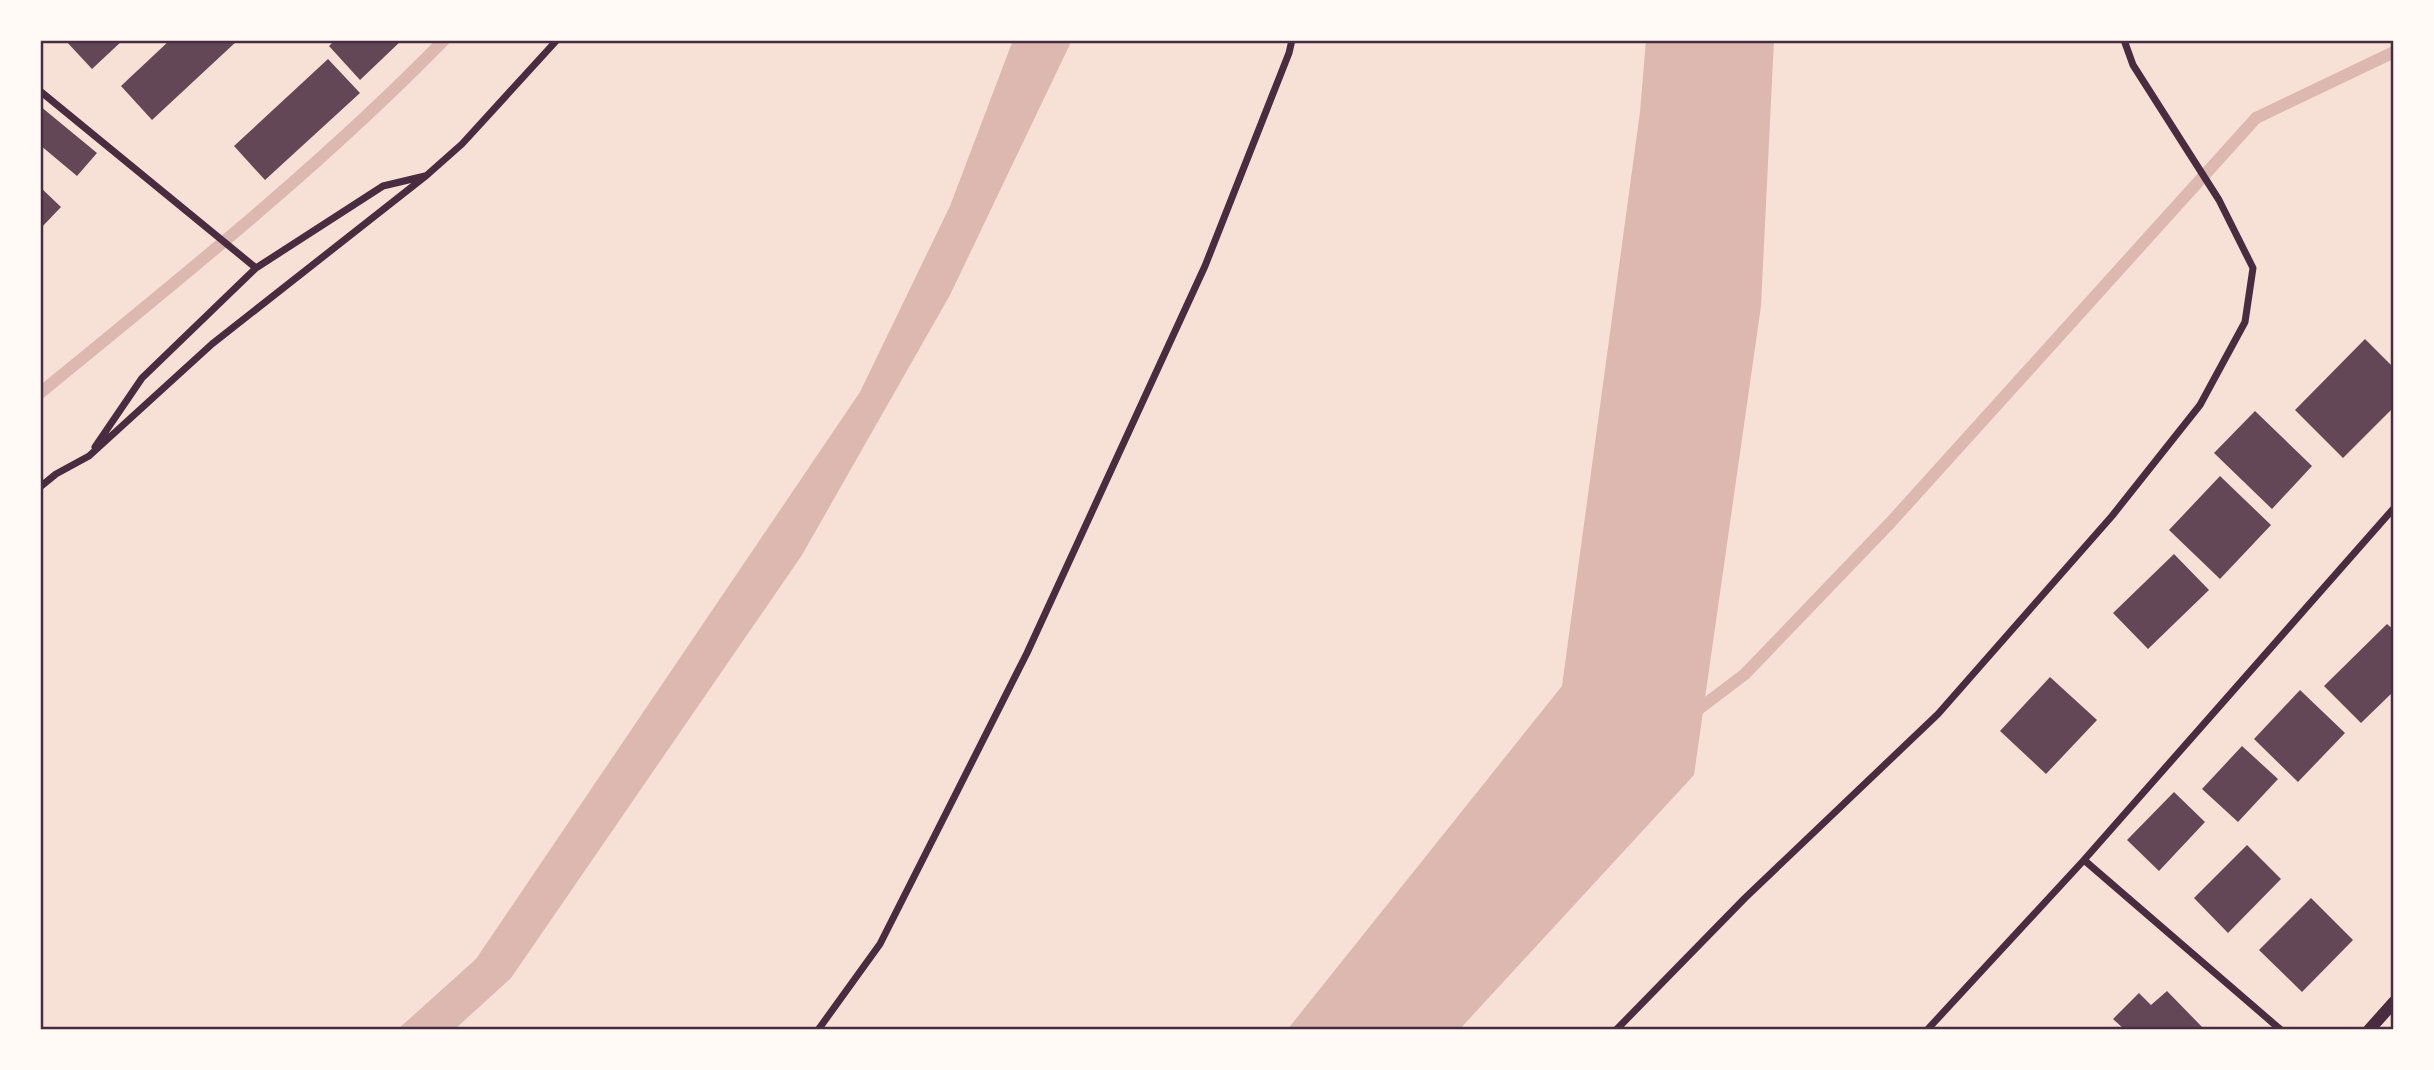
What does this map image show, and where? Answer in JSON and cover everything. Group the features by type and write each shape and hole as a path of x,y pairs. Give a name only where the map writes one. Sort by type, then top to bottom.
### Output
{"street":[{"path":"40,487 56,474 89,456 212,344 427,175 462,144 556,40"},
{"path":"818,1030 880,944 1027,653 1205,266 1294,40"},
{"path":"1616,1030 1745,898 1938,714 2112,516 2200,405 2245,322 2252,268 2219,200 2133,65 2124,40"},
{"path":"40,91 256,268"},
{"path":"89,456 142,377 256,268 383,186 427,175"},
{"path":"1927,1030 2084,860 2394,508"},
{"path":"2084,860 2281,1030"},
{"path":"2369,1030 2394,1002"}],"shaded area":[{"path":"1013,40 1072,40 950,295 802,555 511,978 454,1030 397,1030 476,959 860,392 950,206"},
{"path":"1646,40 1774,40 1761,306 1694,775 1459,1030 1287,1030 1562,686 1640,112"}],"building":[{"path":"65,40 123,40 92,69"},
{"path":"170,40 238,40 152,120 121,86"},
{"path":"335,40 402,40 360,80 329,46"},
{"path":"328,59 360,93 265,180 234,146"},
{"path":"40,106 97,153 77,176 40,145"},
{"path":"40,187 61,207 40,229"},
{"path":"2365,339 2394,368 2394,407 2343,458 2295,410"},
{"path":"2255,411 2312,466 2272,509 2214,453"},
{"path":"2220,476 2271,525 2220,579 2169,530"},
{"path":"2174,554 2209,590 2148,649 2113,613"},
{"path":"2387,624 2394,630 2394,691 2361,723 2324,686"},
{"path":"2050,677 2097,720 2046,774 2000,731"},
{"path":"2300,690 2345,733 2298,782 2254,739"},
{"path":"2242,746 2278,779 2238,822 2202,789"},
{"path":"2174,792 2205,822 2159,871 2127,840"},
{"path":"2247,845 2281,879 2228,933 2194,898"},
{"path":"2311,898 2353,940 2302,992 2259,950"},
{"path":"2167,991 2205,1030 2125,1030 2113,1019 2139,993 2151,1005"}],"waterway":[{"path":"40,393 298,178 444,40"},
{"path":"1691,715 1745,674 1891,522 2256,118 2394,52"}]}
